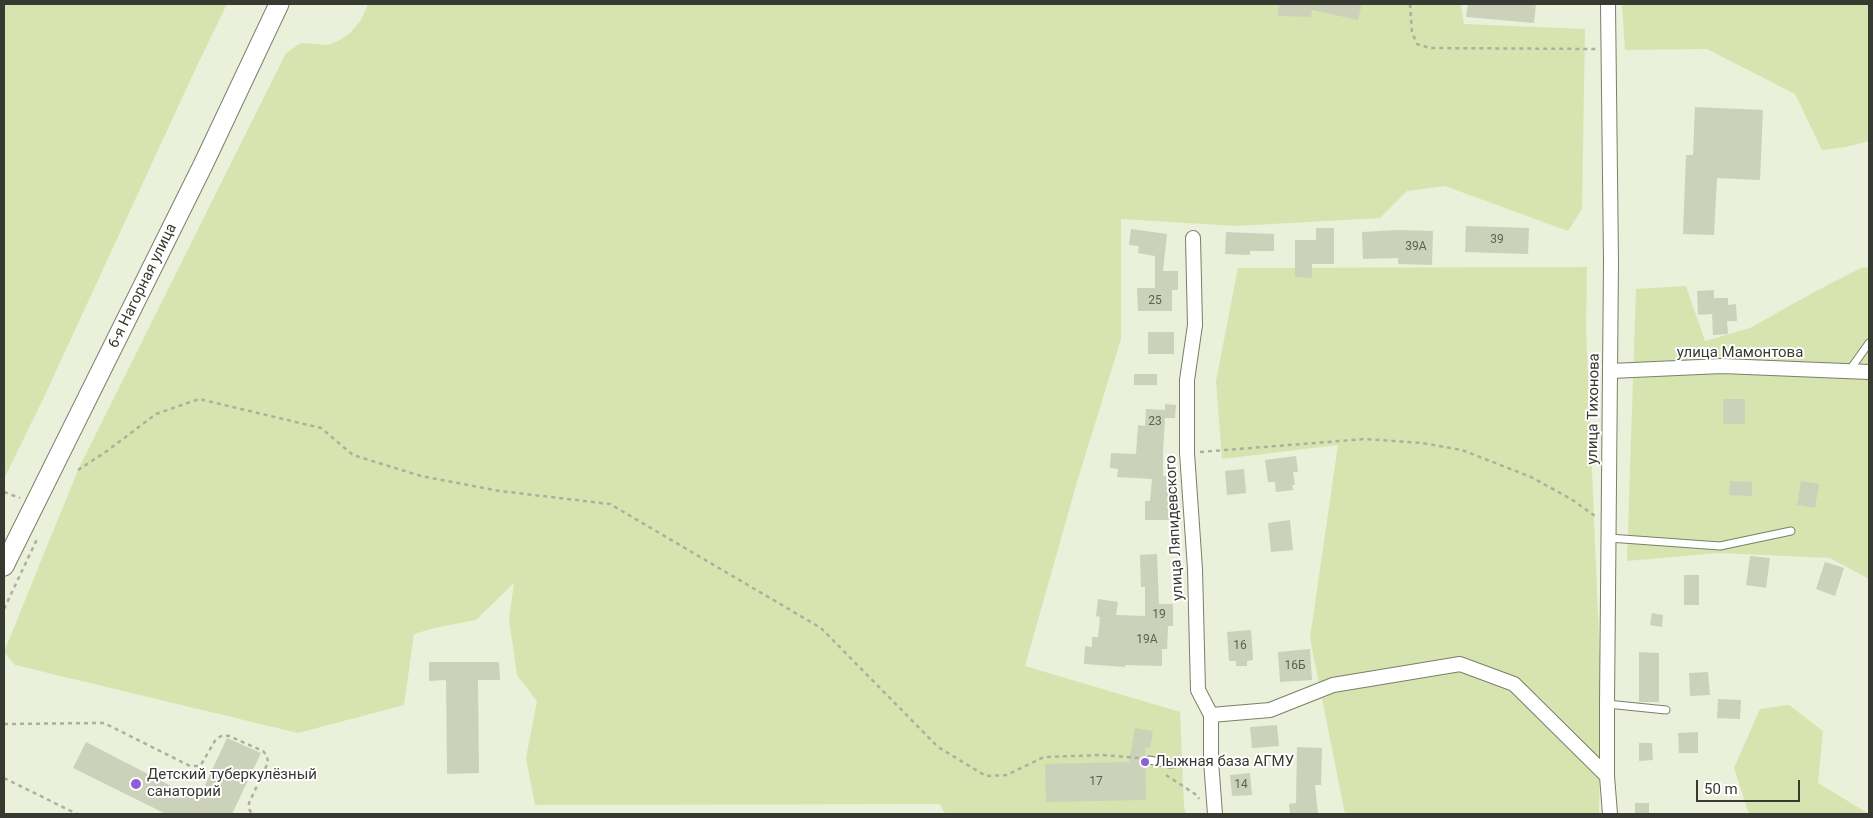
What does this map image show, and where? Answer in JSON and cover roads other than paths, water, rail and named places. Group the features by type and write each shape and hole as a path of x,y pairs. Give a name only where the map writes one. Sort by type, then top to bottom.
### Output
{"street":[{"name":"6-я Нагорная улица","path":"4,566 203,165 279,4"},
{"name":"улица Тихонова","path":"1608,4 1611,370 1607,704 1610,814"},
{"name":"улица Ляпидевского","path":"1193,238 1195,325 1187,380 1186,453 1195,569 1198,690 1211,715 1211,761 1215,814"},
{"name":"улица Мамонтова","path":"1611,370 1722,366 1869,372"},
{"path":"1211,715 1270,710 1333,685 1460,664 1514,684 1608,776"}],"lane":[{"path":"1849,371 1869,343"},
{"path":"1609,533 1720,546 1792,531"},
{"path":"1607,704 1666,710"},
{"path":"1149,760 1170,764 1211,761"}],"place":[{"name":"Лыжная база АГМУ","path":"1145,762"},
{"name":"Детский туберкулёзный санаторий","path":"136,784"}]}
